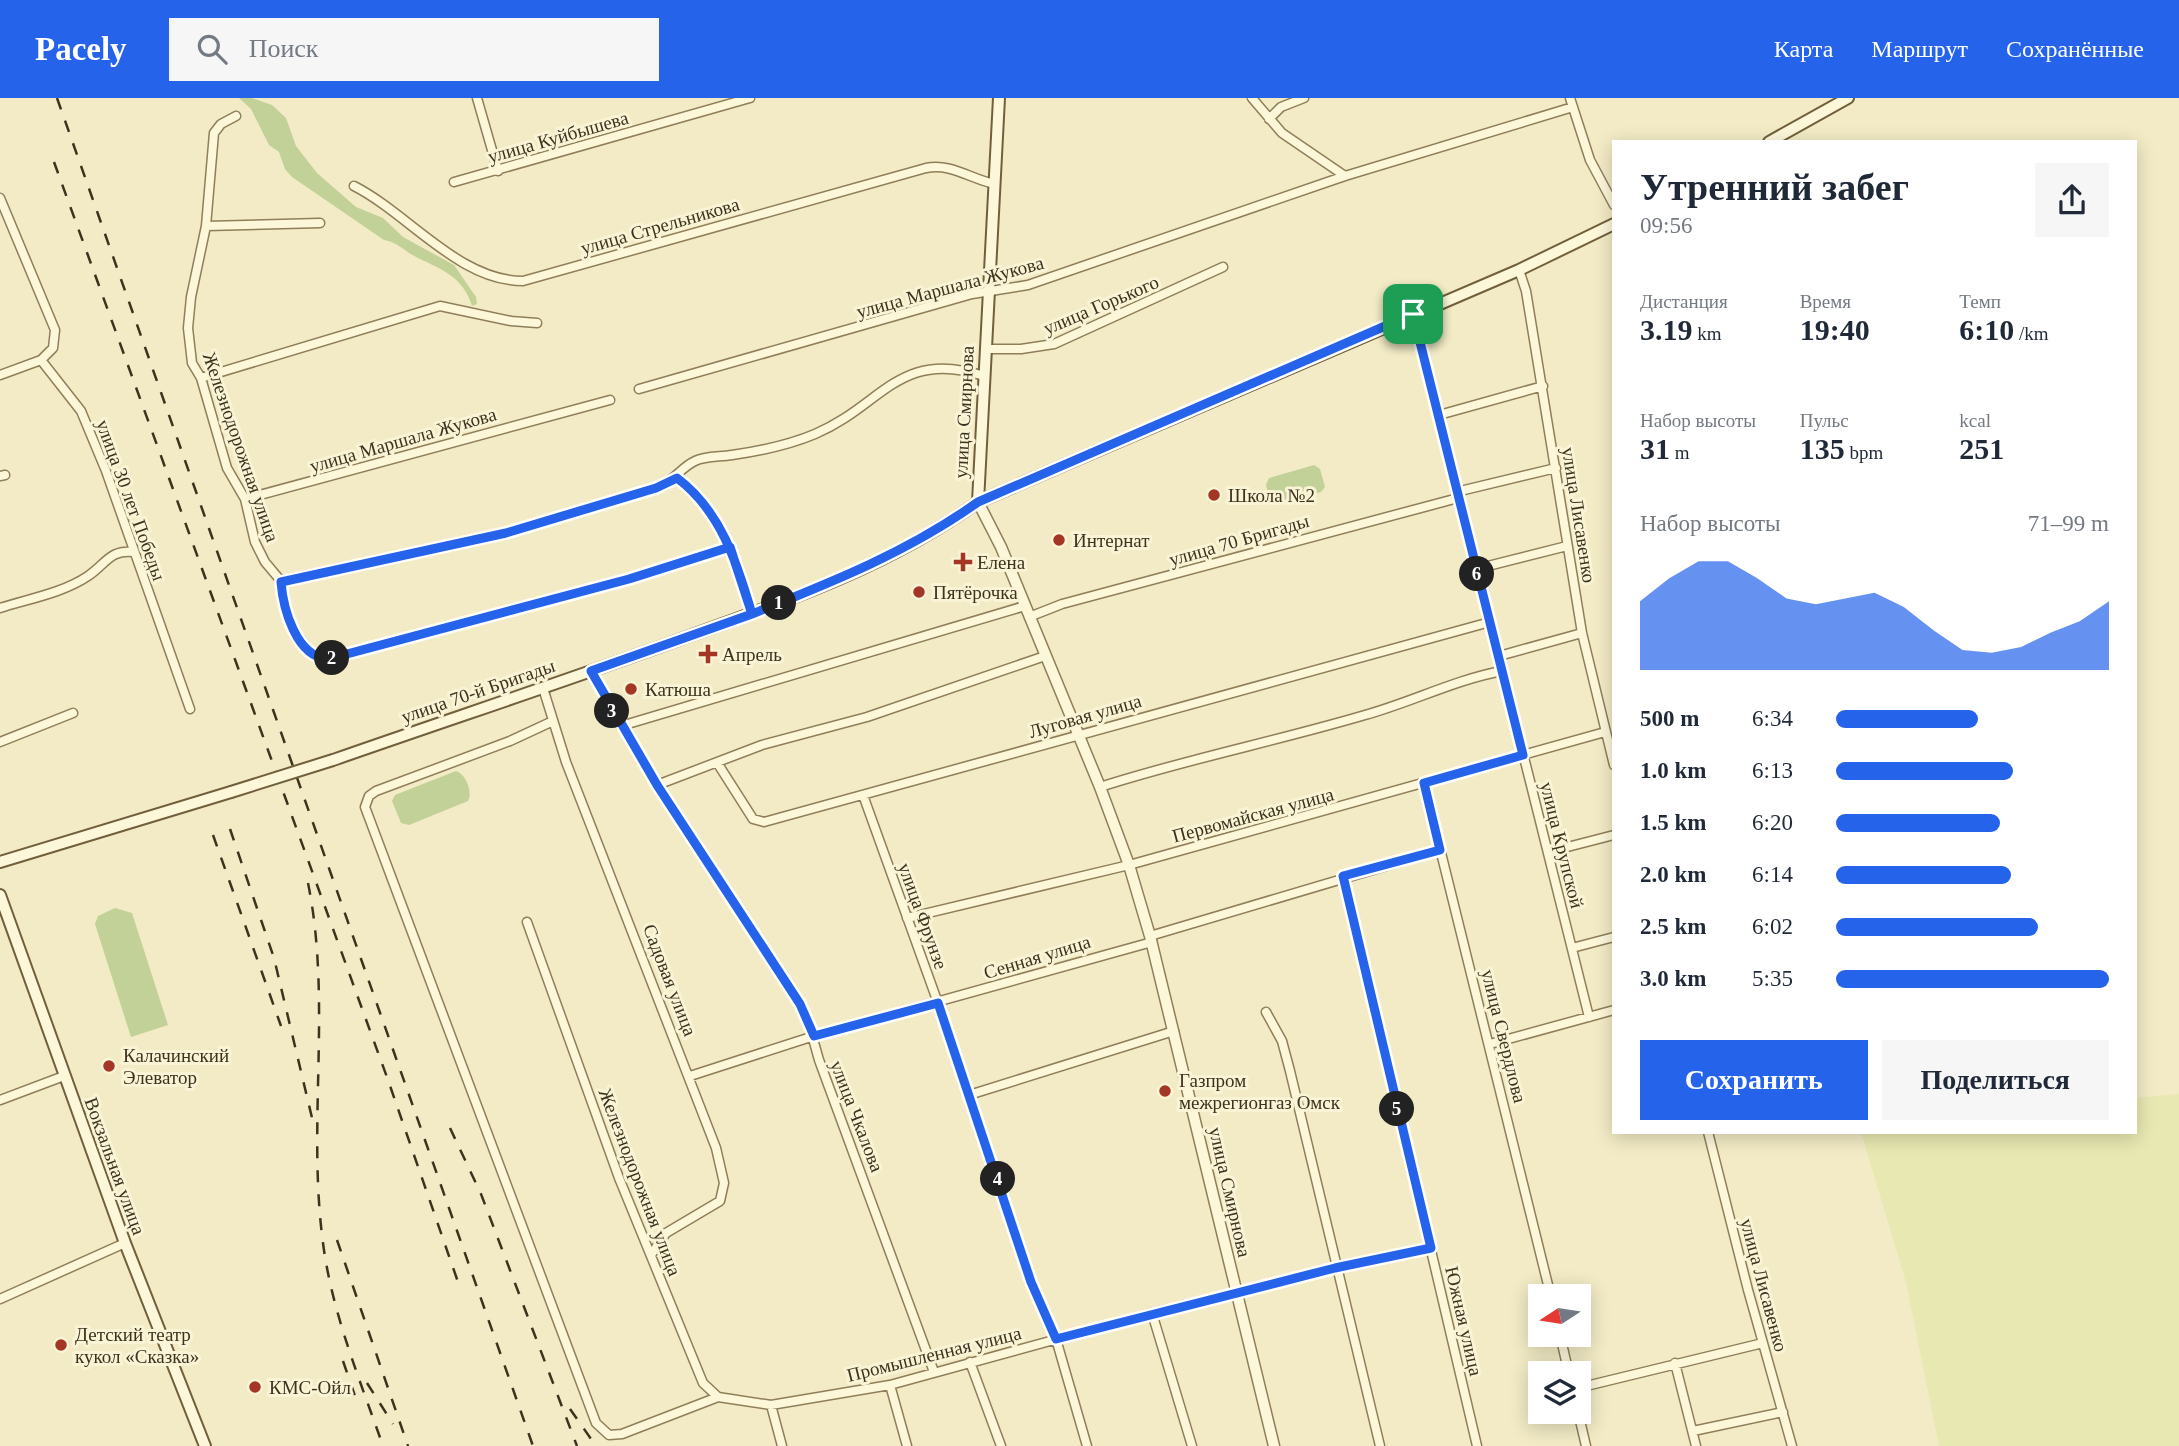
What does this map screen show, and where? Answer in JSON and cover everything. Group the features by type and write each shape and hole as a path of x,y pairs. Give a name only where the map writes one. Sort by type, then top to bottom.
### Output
{"main road":[{"name":"улица Смирнова","path":"978,502 999,98"},
{"path":"1773,140 1848,98"},
{"name":"улица 70-й Бригады","path":"0,862 333,760 752,614 905,549 978,502 1519,270 1612,225"},
{"name":"Вокзальная улица","path":"0,895 125,1243 205,1446"}],"street":[{"path":"477,98 498,171"},
{"name":"улица Куйбышева","path":"454,182 750,98"},
{"path":"1252,98 1269,120 1294,143 1345,176"},
{"path":"1269,120 1281,107 1304,98"},
{"path":"1570,98 1590,160 1612,201"},
{"name":"улица Маршала Жукова","path":"639,389 989,291 1028,285 1345,176 1573,107"},
{"name":"Железнодорожная улица","path":"236,116 221,124 214,133 206,226 191,297 188,328 192,363 201,378 227,468 245,499 255,542 265,562 281,582 286,610 295,632 309,651 319,658 341,656 482,619 730,547"},
{"name":"улица Стрельникова","path":"354,186 382,201 466,265 510,281 523,281 926,167 949,167 995,184"},
{"path":"0,198 55,330 52,348 41,360 0,375"},
{"path":"206,226 320,223"},
{"name":"улица Горького","path":"985,349 1021,349 1054,344 1223,267"},
{"name":"улица Лисавенко","path":"1519,270 1526,291 1543,386 1583,633 1612,758"},
{"path":"201,378 440,306 512,321 537,323"},
{"name":"улица Крупской","path":"1413,314 1589,1017"},
{"name":"улица 30 лет Победы","path":"41,360 81,411 106,471 190,709"},
{"path":"281,582 506,533 656,488 677,478 695,460 765,449 817,433 907,375 943,367 984,376"},
{"path":"1439,415 1543,386"},
{"name":"улица Маршала Жукова","path":"245,499 610,400"},
{"name":"улица 70 Бригады","path":"1029,617 1062,604 1556,468"},
{"path":"677,478 696,492 730,547 752,614"},
{"name":"улица Смирнова","path":"978,502 1025,606 1100,787 1129,865 1174,1031 1274,1446"},
{"path":"1476,569 1567,546"},
{"path":"0,608 74,584 90,575 113,553 134,552"},
{"path":"621,726 1025,606"},
{"name":"Луговая улица","path":"718,764 758,822 863,796 1077,733 1490,622"},
{"path":"1499,656 1583,633"},
{"path":"657,785 762,745 867,717 1045,656"},
{"name":"улица Чкалова","path":"591,671 657,785 800,1004 814,1036 819,1060 934,1372"},
{"path":"1100,787 1357,718 1426,696 1464,679 1502,671"},
{"name":"Садовая улица","path":"543,688 570,773 716,1148 724,1193 714,1207 666,1233 651,1255"},
{"path":"0,742 73,713"},
{"path":"553,721 510,741 376,791 369,796 365,807 596,1423 609,1435 622,1434 718,1397 771,1405 782,1446"},
{"name":"Первомайская улица","path":"907,918 1129,865 1605,732"},
{"name":"улица Свердлова","path":"1424,783 1548,1284"},
{"name":"улица Фрунзе","path":"863,796 938,1003 1031,1282 1056,1339 1087,1446"},
{"path":"1548,852 1612,836"},
{"name":"Сенная улица","path":"690,1076 814,1036 938,1003 1151,939 1343,876 1440,850"},
{"name":"Южная улица","path":"1343,876 1477,1446"},
{"name":"Железнодорожная улица","path":"527,922 619,1178 703,1383 718,1397"},
{"path":"1572,948 1612,938"},
{"path":"1490,1044 1612,1011"},
{"path":"1266,1012 1282,1041 1290,1071 1335,1268 1380,1446"},
{"path":"969,1095 1174,1031"},
{"path":"0,1100 64,1076"},
{"name":"улица Лисавенко","path":"1709,1134 1793,1446"},
{"path":"0,1299 125,1243"},
{"name":"Промышленная улица","path":"771,1405 890,1385 1152,1313 1335,1268 1431,1248"},
{"path":"1152,1313 1192,1446"},
{"path":"1591,1385 1763,1343"},
{"path":"970,1362 1001,1446"},
{"path":"1675,1363 1696,1446"},
{"path":"890,1385 907,1446"},
{"path":"1693,1431 1783,1412"},
{"path":"1581,1424 1586,1446"}],"green space":[{"path":"239,98 252,98 272,105 286,118 296,146 317,173 356,207 383,218 403,237 454,265 476,297 477,304 472,306 463,288 451,276 384,240 292,177 285,169 279,152 269,145 251,109"},
{"path":"1314,465 1320,469 1325,487 1321,492 1278,504 1270,501 1266,485 1269,478"},
{"path":"456,771 468,784 468,801 409,825 401,823 392,801 395,795"},
{"path":"115,908 132,913 168,1025 131,1037 95,924 98,916"},
{"path":"2179,1094 2179,1446 1939,1446 1906,1282 1862,1134 2137,1134 2137,1098"}],"railway":[{"path":"57,98 533,1446"},
{"path":"54,162 388,1080 458,1282"},
{"path":"230,829 274,958 313,1122"},
{"path":"213,835 281,1026"},
{"path":"308,883 318,972 317,1153 323,1243 340,1321 383,1446"},
{"path":"450,1128 481,1194 577,1446"},
{"path":"337,1240 408,1446"},
{"path":"343,1361 355,1396"},
{"path":"367,1383 393,1424"},
{"path":"570,1409 596,1446"}],"place":[{"name":"Школа №2","path":"1214,495"},
{"name":"Интернат","path":"1059,540"},
{"name":"Елена","path":"963,562"},
{"name":"Пятёрочка","path":"919,592"},
{"name":"Апрель","path":"708,654"},
{"name":"Катюша","path":"631,689"},
{"name":"Калачинский Элеватор","path":"109,1066"},
{"name":"Газпром межрегионгаз Омск","path":"1165,1091"},
{"name":"Детский театр кукол «Сказка»","path":"61,1345"},
{"name":"КМС-Ойл","path":"255,1387"}],"route":[{"path":"1413,314 978,502 917,543 845,577 752,614 730,547 696,492 677,478 656,488 506,533 281,582 286,610 295,632 309,651 319,658 328,659 629,579 730,547 739,568 752,614 591,671 657,785 800,1004 814,1036 938,1003 1031,1282 1056,1339 1335,1268 1431,1248 1343,876 1440,850 1424,783 1523,755 1413,314"}]}
